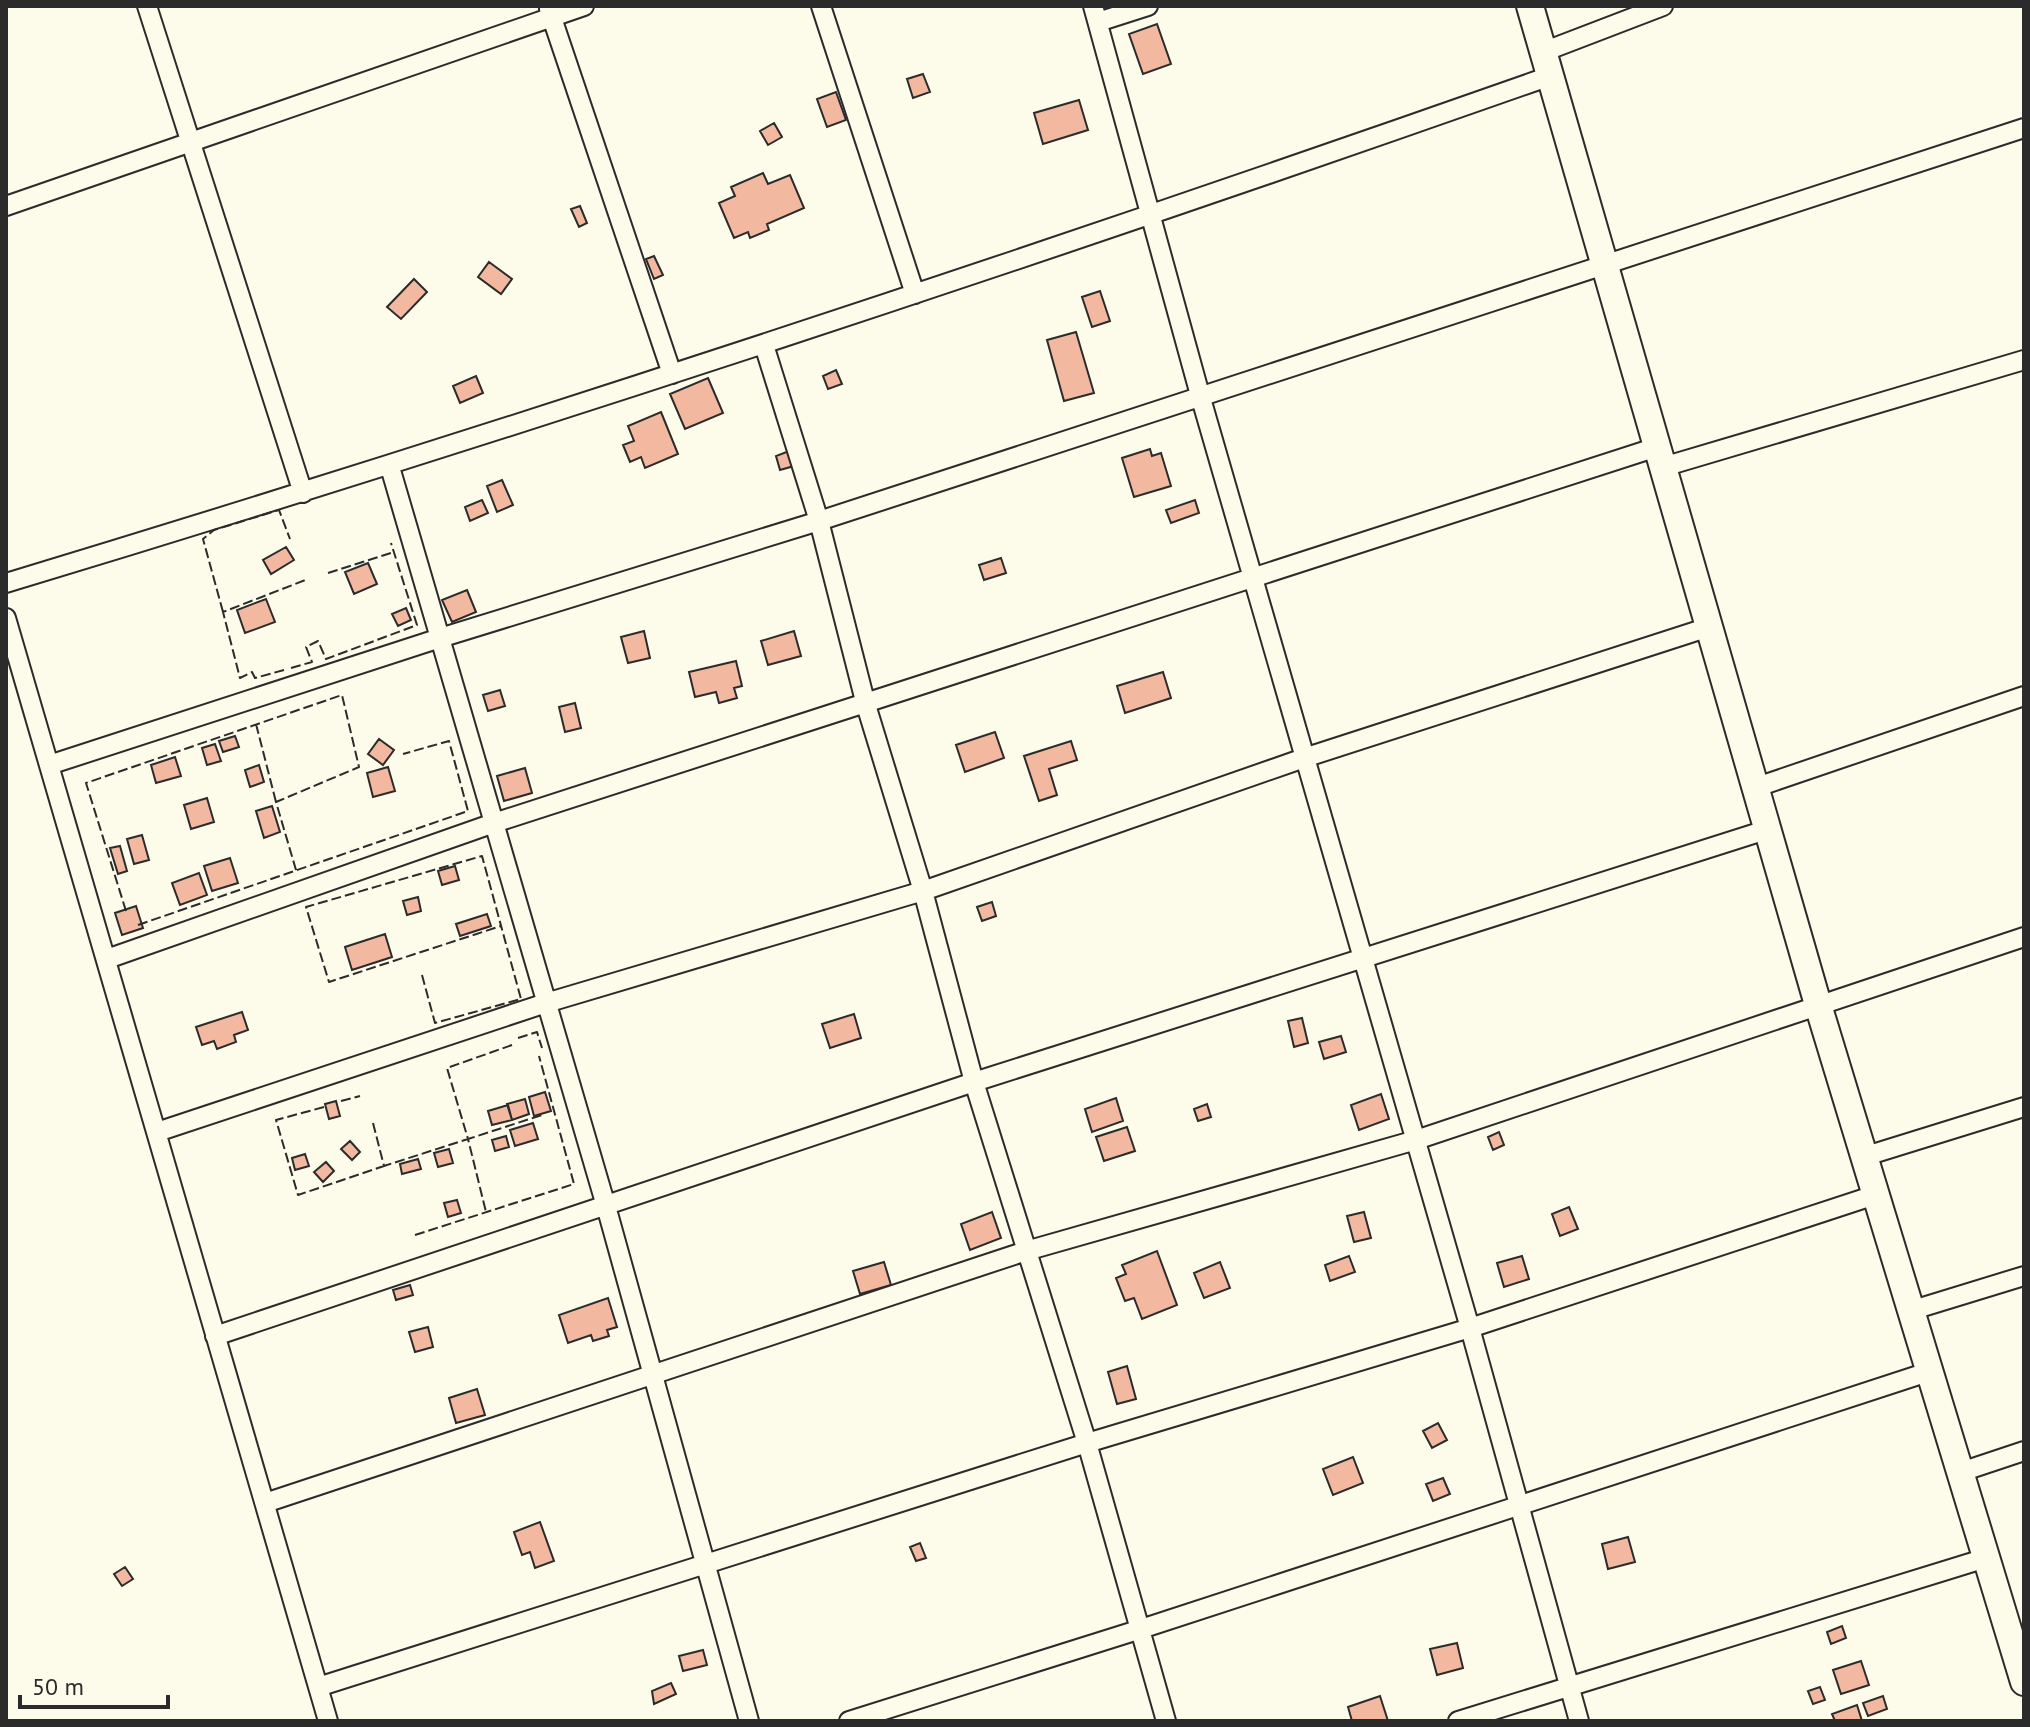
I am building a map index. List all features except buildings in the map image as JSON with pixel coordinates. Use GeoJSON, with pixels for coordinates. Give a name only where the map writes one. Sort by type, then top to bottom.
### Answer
{"type":"FeatureCollection","features":[{"type":"Feature","properties":{"kind":"street"},"geometry":{"type":"LineString","coordinates":[[147,6],[303,493]]}},
{"type":"Feature","properties":{"kind":"street"},"geometry":{"type":"LineString","coordinates":[[6,206],[190,143],[550,12],[584,6]]}},
{"type":"Feature","properties":{"kind":"street"},"geometry":{"type":"LineString","coordinates":[[821,6],[915,294]]}},
{"type":"Feature","properties":{"kind":"street"},"geometry":{"type":"LineString","coordinates":[[1148,6],[1096,14],[1200,395],[1255,576],[1521,1505],[1579,1721]]}},
{"type":"Feature","properties":{"kind":"street"},"geometry":{"type":"LineString","coordinates":[[1530,6],[1819,1008],[1878,1194],[1986,1558],[2015,1620],[2024,1682]]}},
{"type":"Feature","properties":{"kind":"street"},"geometry":{"type":"LineString","coordinates":[[6,583],[390,467],[1153,216],[1546,64],[1663,6]]}},
{"type":"Feature","properties":{"kind":"street"},"geometry":{"type":"LineString","coordinates":[[550,12],[672,374]]}},
{"type":"Feature","properties":{"kind":"street"},"geometry":{"type":"LineString","coordinates":[[49,765],[440,638],[819,521],[2024,128]]}},
{"type":"Feature","properties":{"kind":"street"},"geometry":{"type":"LineString","coordinates":[[764,345],[819,521],[866,705],[923,891],[974,1082],[1087,1443],[1166,1721]]}},
{"type":"Feature","properties":{"kind":"street"},"geometry":{"type":"LineString","coordinates":[[107,959],[494,823],[866,705],[1255,576],[1660,457],[2024,360]]}},
{"type":"Feature","properties":{"kind":"street"},"geometry":{"type":"LineString","coordinates":[[390,467],[606,1206],[749,1721]]}},
{"type":"Feature","properties":{"kind":"street"},"geometry":{"type":"LineString","coordinates":[[6,618],[328,1721]]}},
{"type":"Feature","properties":{"kind":"street"},"geometry":{"type":"LineString","coordinates":[[157,1132],[546,1003],[923,891],[1307,757],[1709,627]]}},
{"type":"Feature","properties":{"kind":"street"},"geometry":{"type":"LineString","coordinates":[[1757,787],[2024,696]]}},
{"type":"Feature","properties":{"kind":"street"},"geometry":{"type":"LineString","coordinates":[[215,1336],[974,1082],[1769,829]]}},
{"type":"Feature","properties":{"kind":"street"},"geometry":{"type":"LineString","coordinates":[[265,1503],[1026,1251],[1416,1140],[1819,1008],[2024,937]]}},
{"type":"Feature","properties":{"kind":"street"},"geometry":{"type":"LineString","coordinates":[[1866,1156],[2024,1107]]}},
{"type":"Feature","properties":{"kind":"street"},"geometry":{"type":"LineString","coordinates":[[318,1687],[708,1566],[1087,1443],[1470,1328],[1878,1194]]}},
{"type":"Feature","properties":{"kind":"street"},"geometry":{"type":"LineString","coordinates":[[1913,1310],[2024,1276]]}},
{"type":"Feature","properties":{"kind":"street"},"geometry":{"type":"LineString","coordinates":[[849,1721],[1931,1371]]}},
{"type":"Feature","properties":{"kind":"street"},"geometry":{"type":"LineString","coordinates":[[1961,1472],[2024,1451]]}},
{"type":"Feature","properties":{"kind":"street"},"geometry":{"type":"LineString","coordinates":[[1458,1721],[1986,1558]]}},
{"type":"Feature","properties":{"kind":"fence"},"geometry":{"type":"LineString","coordinates":[[223,612],[203,539],[214,530],[279,510],[290,539]]}},
{"type":"Feature","properties":{"kind":"fence"},"geometry":{"type":"LineString","coordinates":[[291,668],[312,662],[306,647],[318,641],[326,659],[417,625],[391,543]]}},
{"type":"Feature","properties":{"kind":"fence"},"geometry":{"type":"LineString","coordinates":[[328,573],[394,552]]}},
{"type":"Feature","properties":{"kind":"fence"},"geometry":{"type":"LineString","coordinates":[[284,670],[255,678],[252,672],[240,678],[223,612],[308,579]]}},
{"type":"Feature","properties":{"kind":"fence"},"geometry":{"type":"LineString","coordinates":[[126,911],[86,783],[342,695],[359,767],[276,802],[296,870]]}},
{"type":"Feature","properties":{"kind":"fence"},"geometry":{"type":"LineString","coordinates":[[256,724],[276,802]]}},
{"type":"Feature","properties":{"kind":"fence"},"geometry":{"type":"LineString","coordinates":[[138,925],[468,811],[449,741],[403,754]]}},
{"type":"Feature","properties":{"kind":"fence"},"geometry":{"type":"LineString","coordinates":[[422,975],[435,1023],[521,999],[482,856],[306,907],[329,982],[501,926]]}},
{"type":"Feature","properties":{"kind":"fence"},"geometry":{"type":"LineString","coordinates":[[518,1038],[537,1032],[542,1048]]}},
{"type":"Feature","properties":{"kind":"fence"},"geometry":{"type":"LineString","coordinates":[[512,1045],[447,1068],[468,1139],[542,1115]]}},
{"type":"Feature","properties":{"kind":"fence"},"geometry":{"type":"LineString","coordinates":[[415,1235],[574,1184],[539,1056]]}},
{"type":"Feature","properties":{"kind":"fence"},"geometry":{"type":"LineString","coordinates":[[341,1101],[360,1096]]}},
{"type":"Feature","properties":{"kind":"fence"},"geometry":{"type":"LineString","coordinates":[[324,1107],[276,1120],[298,1195],[384,1166]]}},
{"type":"Feature","properties":{"kind":"fence"},"geometry":{"type":"LineString","coordinates":[[373,1123],[384,1166],[468,1139],[486,1212]]}}]}
